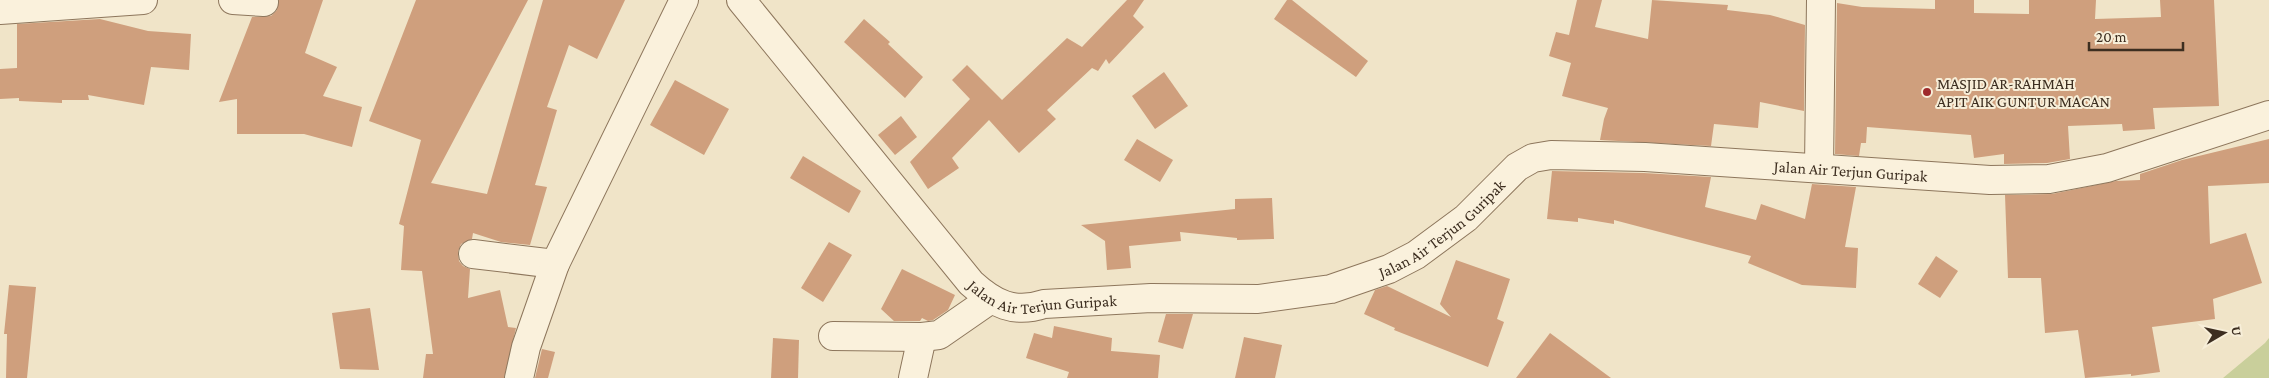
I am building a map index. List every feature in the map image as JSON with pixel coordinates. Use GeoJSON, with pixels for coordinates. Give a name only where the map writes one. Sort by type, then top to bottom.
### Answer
{"type":"FeatureCollection","features":[{"type":"Feature","properties":{"kind":"street"},"geometry":{"type":"LineString","coordinates":[[0,10],[143,0]]}},
{"type":"Feature","properties":{"kind":"street"},"geometry":{"type":"LineString","coordinates":[[233,0],[264,2]]}},
{"type":"Feature","properties":{"kind":"street"},"geometry":{"type":"LineString","coordinates":[[519,378],[526,347],[555,264],[684,0]]}},
{"type":"Feature","properties":{"kind":"street","name":"Jalan Air Terjun Guripak"},"geometry":{"type":"LineString","coordinates":[[741,0],[965,276],[991,299],[1015,308],[1028,310],[1044,304],[1151,298],[1258,299],[1331,289],[1375,275],[1416,255],[1466,218],[1517,167],[1524,162],[1541,156],[1645,157],[1990,180],[2049,179],[2107,168],[2269,115]]}},
{"type":"Feature","properties":{"kind":"street"},"geometry":{"type":"LineString","coordinates":[[1819,168],[1821,0]]}},
{"type":"Feature","properties":{"kind":"street"},"geometry":{"type":"LineString","coordinates":[[473,254],[555,264]]}},
{"type":"Feature","properties":{"kind":"street"},"geometry":{"type":"LineString","coordinates":[[833,336],[922,337],[940,335],[991,299]]}},
{"type":"Feature","properties":{"kind":"street"},"geometry":{"type":"LineString","coordinates":[[914,378],[922,337]]}},
{"type":"Feature","properties":{"kind":"green space"},"geometry":{"type":"Polygon","coordinates":[[[2269,338],[2269,378],[2223,378],[2265,343],[2269,338]]]}},
{"type":"Feature","properties":{"kind":"building"},"geometry":{"type":"Polygon","coordinates":[[[279,0],[323,0],[305,53],[337,67],[323,96],[362,107],[352,147],[304,134],[237,134],[237,99],[219,102],[252,17],[271,16],[277,10],[279,0]]]}},
{"type":"Feature","properties":{"kind":"building"},"geometry":{"type":"Polygon","coordinates":[[[416,0],[528,0],[431,183],[487,194],[543,0],[625,0],[597,59],[569,45],[547,107],[557,110],[535,185],[547,187],[530,245],[501,242],[473,233],[472,239],[461,244],[458,252],[459,261],[463,266],[470,269],[468,298],[500,290],[508,327],[516,328],[504,378],[423,378],[426,354],[433,354],[422,271],[401,270],[404,226],[399,224],[421,140],[369,121],[416,0]]]}},
{"type":"Feature","properties":{"kind":"building"},"geometry":{"type":"Polygon","coordinates":[[[1127,0],[1144,0],[1133,16],[1144,27],[1109,64],[1106,59],[1098,71],[1092,68],[1047,110],[1056,119],[1019,153],[989,120],[952,158],[959,168],[928,189],[910,162],[970,99],[952,80],[967,65],[1002,100],[1067,38],[1082,47],[1127,0]]]}},
{"type":"Feature","properties":{"kind":"building"},"geometry":{"type":"Polygon","coordinates":[[[1287,0],[1292,0],[1368,61],[1356,77],[1274,19],[1287,0]]]}},
{"type":"Feature","properties":{"kind":"building"},"geometry":{"type":"Polygon","coordinates":[[[1577,0],[1602,0],[1595,27],[1648,39],[1652,0],[1728,5],[1727,10],[1770,15],[1805,25],[1804,111],[1760,102],[1758,128],[1714,124],[1711,146],[1600,140],[1608,108],[1562,96],[1571,63],[1549,56],[1556,32],[1569,35],[1577,0]]]}},
{"type":"Feature","properties":{"kind":"building"},"geometry":{"type":"Polygon","coordinates":[[[1935,0],[1974,0],[1974,13],[2029,14],[2029,0],[2096,0],[2095,19],[2161,17],[2160,0],[2214,0],[2219,106],[2153,108],[2155,129],[2123,131],[2122,124],[2068,126],[2070,159],[2047,163],[2004,164],[2004,154],[1974,158],[1971,135],[1867,127],[1866,143],[1861,143],[1859,156],[1835,154],[1837,3],[1862,7],[1935,9],[1935,0]]]}},
{"type":"Feature","properties":{"kind":"building"},"geometry":{"type":"Polygon","coordinates":[[[100,19],[148,31],[191,34],[189,70],[151,67],[144,105],[88,95],[89,100],[62,100],[62,103],[19,101],[19,98],[0,99],[0,69],[17,68],[17,24],[100,19]]]}},
{"type":"Feature","properties":{"kind":"building"},"geometry":{"type":"Polygon","coordinates":[[[864,19],[890,42],[888,44],[923,77],[905,98],[844,42],[864,19]]]}},
{"type":"Feature","properties":{"kind":"building"},"geometry":{"type":"Polygon","coordinates":[[[1164,72],[1188,106],[1155,129],[1132,96],[1164,72]]]}},
{"type":"Feature","properties":{"kind":"building"},"geometry":{"type":"Polygon","coordinates":[[[675,80],[729,109],[704,155],[650,125],[675,80]]]}},
{"type":"Feature","properties":{"kind":"building"},"geometry":{"type":"Polygon","coordinates":[[[901,116],[917,137],[895,155],[878,135],[901,116]]]}},
{"type":"Feature","properties":{"kind":"building"},"geometry":{"type":"Polygon","coordinates":[[[1137,139],[1173,160],[1160,182],[1124,160],[1137,139]]]}},
{"type":"Feature","properties":{"kind":"building"},"geometry":{"type":"Polygon","coordinates":[[[2269,139],[2269,183],[2208,186],[2210,244],[2246,233],[2262,283],[2213,299],[2215,319],[2152,327],[2160,372],[2131,376],[2131,374],[2085,378],[2078,330],[2045,333],[2041,278],[2008,278],[2005,195],[2052,194],[2116,181],[2140,180],[2140,174],[2182,160],[2269,139]]]}},
{"type":"Feature","properties":{"kind":"building"},"geometry":{"type":"Polygon","coordinates":[[[803,156],[861,191],[849,213],[790,178],[803,156]]]}},
{"type":"Feature","properties":{"kind":"building"},"geometry":{"type":"Polygon","coordinates":[[[1552,171],[1711,177],[1705,207],[1756,220],[1761,204],[1805,219],[1812,184],[1856,187],[1845,247],[1858,248],[1856,288],[1802,285],[1748,263],[1751,256],[1614,220],[1614,224],[1578,218],[1578,222],[1547,219],[1552,171]]]}},
{"type":"Feature","properties":{"kind":"building"},"geometry":{"type":"Polygon","coordinates":[[[1272,198],[1274,239],[1237,240],[1237,238],[1180,232],[1181,241],[1129,246],[1131,268],[1107,270],[1105,241],[1081,225],[1235,209],[1235,199],[1272,198]]]}},
{"type":"Feature","properties":{"kind":"building"},"geometry":{"type":"Polygon","coordinates":[[[829,242],[852,255],[823,302],[801,288],[829,242]]]}},
{"type":"Feature","properties":{"kind":"building"},"geometry":{"type":"Polygon","coordinates":[[[1936,256],[1958,271],[1940,298],[1918,284],[1936,256]]]}},
{"type":"Feature","properties":{"kind":"building"},"geometry":{"type":"Polygon","coordinates":[[[1456,260],[1510,279],[1497,319],[1504,322],[1488,367],[1394,330],[1395,328],[1364,314],[1375,290],[1387,286],[1451,317],[1440,304],[1456,260]]]}},
{"type":"Feature","properties":{"kind":"building"},"geometry":{"type":"Polygon","coordinates":[[[902,269],[955,295],[948,310],[933,320],[928,321],[922,318],[920,321],[894,321],[881,309],[902,269]]]}},
{"type":"Feature","properties":{"kind":"building"},"geometry":{"type":"Polygon","coordinates":[[[9,285],[36,287],[27,378],[6,378],[7,334],[4,334],[9,285]]]}},
{"type":"Feature","properties":{"kind":"building"},"geometry":{"type":"Polygon","coordinates":[[[370,308],[379,370],[340,369],[332,313],[370,308]]]}},
{"type":"Feature","properties":{"kind":"building"},"geometry":{"type":"Polygon","coordinates":[[[1166,314],[1193,314],[1183,349],[1158,342],[1166,314]]]}},
{"type":"Feature","properties":{"kind":"building"},"geometry":{"type":"Polygon","coordinates":[[[1054,326],[1112,338],[1111,351],[1160,355],[1158,378],[1067,378],[1069,372],[1026,358],[1034,333],[1052,338],[1054,326]]]}},
{"type":"Feature","properties":{"kind":"building"},"geometry":{"type":"Polygon","coordinates":[[[1550,333],[1611,378],[1516,378],[1550,333]]]}},
{"type":"Feature","properties":{"kind":"building"},"geometry":{"type":"Polygon","coordinates":[[[1244,337],[1282,345],[1275,378],[1235,378],[1244,337]]]}},
{"type":"Feature","properties":{"kind":"building"},"geometry":{"type":"Polygon","coordinates":[[[773,338],[799,340],[798,378],[771,378],[773,338]]]}},
{"type":"Feature","properties":{"kind":"building"},"geometry":{"type":"Polygon","coordinates":[[[542,349],[555,352],[548,378],[535,378],[542,349]]]}},
{"type":"Feature","properties":{"kind":"place","name":"MASJID AR-RAHMAH APIT AIK GUNTUR MACAN"},"geometry":{"type":"Point","coordinates":[1927,92]}}]}
